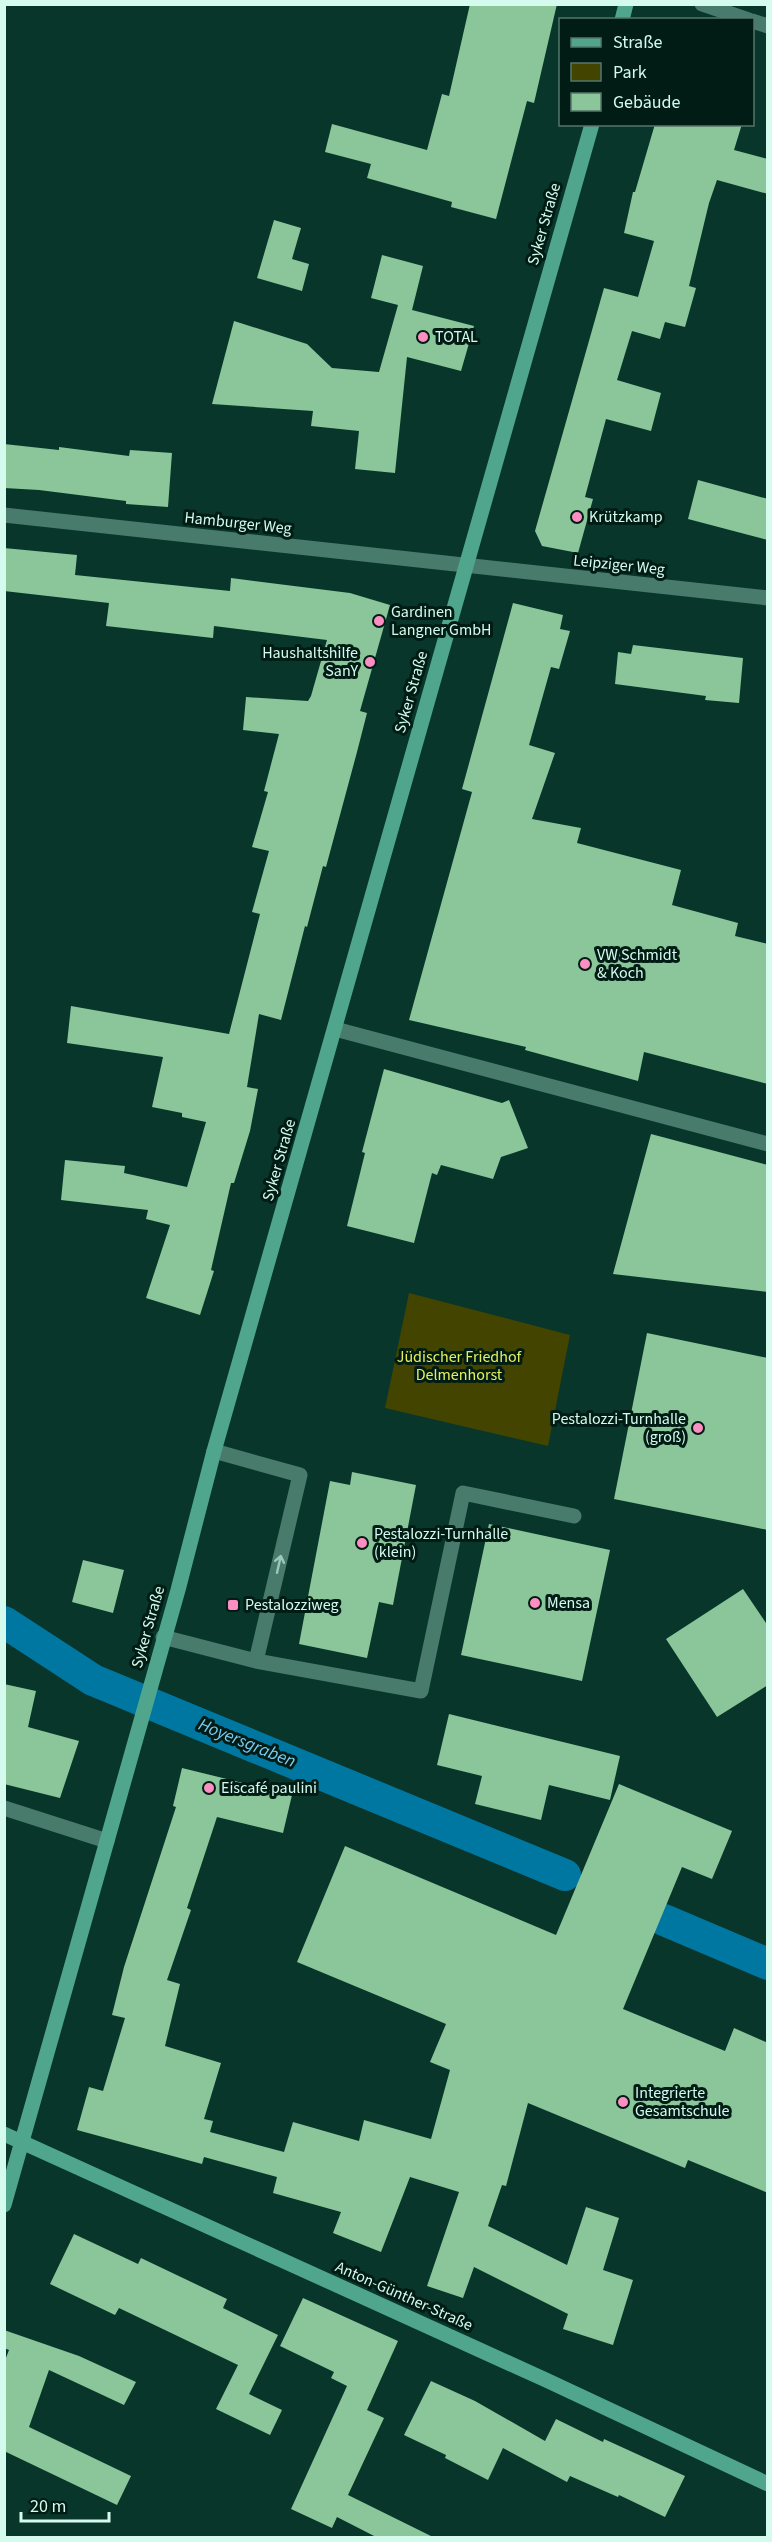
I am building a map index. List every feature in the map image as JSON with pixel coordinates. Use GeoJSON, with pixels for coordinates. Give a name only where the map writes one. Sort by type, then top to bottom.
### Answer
{"type":"FeatureCollection","features":[{"type":"Feature","properties":{"kind":"main road","name":"Syker Straße"},"geometry":{"type":"LineString","coordinates":[[4,2205],[24,2142],[214,1451],[591,126]]}},
{"type":"Feature","properties":{"kind":"main road","name":"Anton-Günther-Straße"},"geometry":{"type":"LineString","coordinates":[[4,2134],[536,2375],[768,2484]]}},
{"type":"Feature","properties":{"kind":"street"},"geometry":{"type":"LineString","coordinates":[[702,4],[745,18]]}},
{"type":"Feature","properties":{"kind":"street","name":"Hamburger Weg"},"geometry":{"type":"LineString","coordinates":[[4,514],[467,567]]}},
{"type":"Feature","properties":{"kind":"street","name":"Leipziger Weg"},"geometry":{"type":"LineString","coordinates":[[467,567],[768,598]]}},
{"type":"Feature","properties":{"kind":"street"},"geometry":{"type":"LineString","coordinates":[[336,1029],[768,1144]]}},
{"type":"Feature","properties":{"kind":"street"},"geometry":{"type":"LineString","coordinates":[[214,1451],[300,1475],[256,1661]]}},
{"type":"Feature","properties":{"kind":"street"},"geometry":{"type":"LineString","coordinates":[[163,1637],[256,1661],[421,1691],[463,1493],[574,1516]]}},
{"type":"Feature","properties":{"kind":"street"},"geometry":{"type":"LineString","coordinates":[[4,1808],[107,1841]]}},
{"type":"Feature","properties":{"kind":"green space","name":"Jüdischer Friedhof Delmenhorst"},"geometry":{"type":"Polygon","coordinates":[[[409,1293],[570,1335],[548,1446],[385,1408],[409,1293]]]}},
{"type":"Feature","properties":{"kind":"building"},"geometry":{"type":"Polygon","coordinates":[[[470,4],[557,4],[534,103],[527,101],[496,219],[451,207],[452,202],[367,178],[371,164],[325,152],[332,124],[427,150],[442,94],[449,96],[470,4]]]}},
{"type":"Feature","properties":{"kind":"building"},"geometry":{"type":"Polygon","coordinates":[[[654,126],[741,126],[734,150],[768,159],[768,194],[717,180],[709,203],[689,286],[696,288],[685,327],[665,322],[660,339],[632,331],[617,380],[661,393],[651,431],[606,419],[585,497],[593,499],[578,553],[542,546],[535,531],[604,288],[638,297],[654,241],[624,233],[633,192],[635,192],[654,126]]]}},
{"type":"Feature","properties":{"kind":"building"},"geometry":{"type":"Polygon","coordinates":[[[274,220],[301,228],[292,259],[309,264],[302,291],[257,278],[274,220]]]}},
{"type":"Feature","properties":{"kind":"building"},"geometry":{"type":"Polygon","coordinates":[[[382,255],[423,266],[412,310],[474,326],[461,371],[407,357],[395,473],[355,469],[359,431],[311,426],[313,411],[212,404],[234,321],[307,344],[332,368],[379,372],[398,305],[371,298],[382,255]]]}},
{"type":"Feature","properties":{"kind":"building"},"geometry":{"type":"Polygon","coordinates":[[[4,444],[59,450],[59,447],[129,456],[130,450],[172,453],[168,507],[126,504],[126,501],[39,490],[4,488],[4,444]]]}},
{"type":"Feature","properties":{"kind":"building"},"geometry":{"type":"Polygon","coordinates":[[[698,480],[768,499],[768,540],[688,519],[698,480]]]}},
{"type":"Feature","properties":{"kind":"building"},"geometry":{"type":"Polygon","coordinates":[[[4,548],[77,555],[75,575],[230,591],[231,578],[350,593],[390,605],[360,711],[367,713],[357,752],[326,867],[323,866],[307,927],[305,926],[281,1020],[259,1014],[247,1087],[258,1089],[250,1131],[234,1183],[231,1183],[211,1270],[214,1271],[200,1315],[146,1298],[170,1225],[146,1219],[148,1210],[61,1200],[65,1160],[125,1166],[124,1173],[187,1187],[206,1122],[182,1117],[182,1113],[152,1107],[163,1057],[67,1043],[71,1006],[229,1034],[260,914],[252,912],[269,851],[252,847],[268,792],[264,791],[279,734],[243,730],[246,697],[308,701],[327,640],[214,626],[213,638],[106,626],[109,603],[4,591],[4,548]]]}},
{"type":"Feature","properties":{"kind":"building"},"geometry":{"type":"Polygon","coordinates":[[[513,603],[563,615],[560,629],[570,631],[559,669],[551,667],[529,745],[555,753],[532,819],[581,828],[577,843],[681,870],[672,905],[738,923],[735,936],[768,944],[768,1084],[644,1052],[638,1081],[525,1050],[526,1047],[409,1020],[472,792],[462,789],[513,603]]]}},
{"type":"Feature","properties":{"kind":"building"},"geometry":{"type":"Polygon","coordinates":[[[633,645],[743,658],[739,703],[705,700],[706,696],[615,684],[618,652],[631,654],[633,645]]]}},
{"type":"Feature","properties":{"kind":"building"},"geometry":{"type":"Polygon","coordinates":[[[384,1069],[502,1103],[509,1100],[528,1148],[501,1157],[493,1179],[441,1165],[437,1175],[432,1173],[414,1243],[347,1226],[365,1153],[362,1152],[384,1069]]]}},
{"type":"Feature","properties":{"kind":"building"},"geometry":{"type":"Polygon","coordinates":[[[651,1134],[768,1165],[768,1292],[613,1274],[651,1134]]]}},
{"type":"Feature","properties":{"kind":"building","name":"Pestalozzi-Turnhalle (groß)"},"geometry":{"type":"Polygon","coordinates":[[[647,1333],[768,1358],[768,1530],[614,1499],[647,1333]]]}},
{"type":"Feature","properties":{"kind":"building","name":"Pestalozzi-Turnhalle (klein)"},"geometry":{"type":"Polygon","coordinates":[[[352,1472],[416,1485],[393,1605],[379,1602],[367,1658],[299,1644],[330,1481],[350,1485],[352,1472]]]}},
{"type":"Feature","properties":{"kind":"building","name":"Mensa"},"geometry":{"type":"Polygon","coordinates":[[[489,1524],[610,1550],[582,1681],[461,1655],[489,1524]]]}},
{"type":"Feature","properties":{"kind":"building"},"geometry":{"type":"Polygon","coordinates":[[[83,1560],[124,1570],[113,1613],[72,1602],[83,1560]]]}},
{"type":"Feature","properties":{"kind":"building"},"geometry":{"type":"Polygon","coordinates":[[[743,1589],[768,1626],[768,1685],[717,1717],[666,1639],[743,1589]]]}},
{"type":"Feature","properties":{"kind":"building"},"geometry":{"type":"Polygon","coordinates":[[[4,1684],[36,1691],[28,1727],[79,1741],[60,1798],[4,1784],[4,1684]]]}},
{"type":"Feature","properties":{"kind":"building"},"geometry":{"type":"Polygon","coordinates":[[[449,1714],[620,1756],[610,1800],[549,1785],[541,1820],[475,1804],[482,1776],[437,1765],[449,1714]]]}},
{"type":"Feature","properties":{"kind":"building"},"geometry":{"type":"Polygon","coordinates":[[[182,1768],[292,1795],[283,1833],[217,1817],[187,1908],[191,1910],[167,1980],[180,1984],[165,2046],[221,2063],[204,2119],[213,2121],[210,2132],[284,2152],[293,2122],[359,2141],[364,2120],[431,2139],[450,2070],[430,2062],[446,2024],[297,1962],[345,1846],[556,1935],[619,1784],[732,1831],[712,1879],[682,1867],[623,2009],[725,2051],[734,2028],[768,2043],[768,2193],[688,2160],[685,2168],[528,2103],[506,2186],[502,2185],[488,2226],[567,2265],[586,2207],[619,2218],[603,2270],[633,2280],[613,2345],[563,2329],[568,2314],[474,2267],[463,2298],[427,2286],[459,2192],[410,2177],[381,2252],[333,2233],[341,2212],[273,2193],[277,2177],[204,2157],[202,2164],[77,2130],[89,2087],[103,2091],[125,2018],[112,2015],[124,1967],[176,1807],[173,1806],[182,1768]]]}},
{"type":"Feature","properties":{"kind":"building"},"geometry":{"type":"Polygon","coordinates":[[[74,2234],[138,2264],[141,2258],[227,2299],[223,2308],[278,2335],[249,2394],[282,2410],[270,2435],[216,2409],[238,2365],[119,2308],[115,2315],[50,2284],[74,2234]]]}},
{"type":"Feature","properties":{"kind":"building"},"geometry":{"type":"Polygon","coordinates":[[[303,2298],[398,2341],[367,2410],[384,2418],[348,2495],[435,2538],[378,2538],[337,2517],[332,2528],[291,2509],[347,2386],[331,2378],[334,2372],[280,2346],[303,2298]]]}},
{"type":"Feature","properties":{"kind":"building"},"geometry":{"type":"Polygon","coordinates":[[[4,2330],[79,2356],[136,2382],[124,2405],[49,2370],[29,2427],[131,2476],[117,2505],[4,2451],[4,2363],[9,2350],[4,2348],[4,2330]]]}},
{"type":"Feature","properties":{"kind":"building"},"geometry":{"type":"Polygon","coordinates":[[[431,2381],[475,2401],[545,2441],[556,2419],[603,2442],[604,2439],[685,2476],[665,2517],[619,2495],[618,2497],[570,2476],[567,2482],[503,2448],[488,2480],[445,2458],[446,2455],[404,2435],[431,2381]]]}},
{"type":"Feature","properties":{"kind":"waterway","name":"Hoyersgraben"},"geometry":{"type":"LineString","coordinates":[[4,1622],[93,1680],[565,1875]]}},
{"type":"Feature","properties":{"kind":"waterway","name":"Hoyersgraben"},"geometry":{"type":"LineString","coordinates":[[664,1920],[768,1964]]}},
{"type":"Feature","properties":{"kind":"place","name":"TOTAL"},"geometry":{"type":"Point","coordinates":[423,337]}},
{"type":"Feature","properties":{"kind":"place","name":"Krützkamp"},"geometry":{"type":"Point","coordinates":[577,517]}},
{"type":"Feature","properties":{"kind":"place","name":"Gardinen Langner GmbH"},"geometry":{"type":"Point","coordinates":[379,621]}},
{"type":"Feature","properties":{"kind":"place","name":"Haushaltshilfe SanY"},"geometry":{"type":"Point","coordinates":[370,662]}},
{"type":"Feature","properties":{"kind":"place","name":"VW Schmidt & Koch"},"geometry":{"type":"Point","coordinates":[585,964]}},
{"type":"Feature","properties":{"kind":"place","name":"Pestalozzi-Turnhalle (groß)"},"geometry":{"type":"Point","coordinates":[698,1428]}},
{"type":"Feature","properties":{"kind":"place","name":"Pestalozzi-Turnhalle (klein)"},"geometry":{"type":"Point","coordinates":[362,1543]}},
{"type":"Feature","properties":{"kind":"place","name":"Mensa"},"geometry":{"type":"Point","coordinates":[535,1603]}},
{"type":"Feature","properties":{"kind":"place","name":"Pestalozziweg"},"geometry":{"type":"Point","coordinates":[233,1605]}},
{"type":"Feature","properties":{"kind":"place","name":"Eiscafé paulini"},"geometry":{"type":"Point","coordinates":[209,1788]}},
{"type":"Feature","properties":{"kind":"place","name":"Integrierte Gesamtschule"},"geometry":{"type":"Point","coordinates":[623,2102]}}]}
